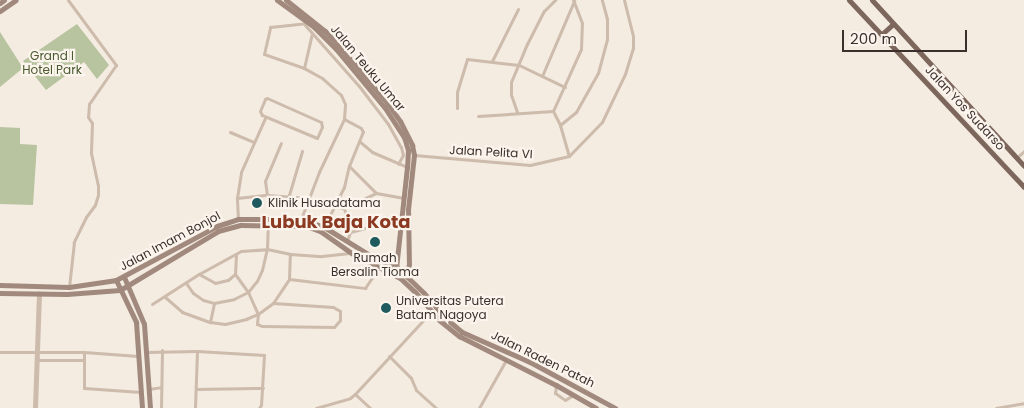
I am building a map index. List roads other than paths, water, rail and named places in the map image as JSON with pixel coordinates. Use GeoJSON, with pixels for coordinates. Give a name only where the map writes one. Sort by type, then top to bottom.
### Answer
{"type":"FeatureCollection","features":[{"type":"Feature","properties":{"kind":"main road"},"geometry":{"type":"LineString","coordinates":[[0,3],[4,0]]}},
{"type":"Feature","properties":{"kind":"main road"},"geometry":{"type":"LineString","coordinates":[[0,11],[16,0]]}},
{"type":"Feature","properties":{"kind":"main road","name":"Jalan Teuku Umar"},"geometry":{"type":"LineString","coordinates":[[277,0],[336,48],[398,126],[406,144],[407,167],[397,267],[394,274]]}},
{"type":"Feature","properties":{"kind":"main road","name":"Jalan Teuku Umar"},"geometry":{"type":"LineString","coordinates":[[286,0],[325,31],[388,104],[405,130],[414,155],[408,209],[408,276]]}},
{"type":"Feature","properties":{"kind":"main road","name":"Jalan Yos Sudarso"},"geometry":{"type":"LineString","coordinates":[[849,0],[1024,187]]}},
{"type":"Feature","properties":{"kind":"main road","name":"Jalan Yos Sudarso"},"geometry":{"type":"LineString","coordinates":[[872,0],[1024,166]]}},
{"type":"Feature","properties":{"kind":"main road"},"geometry":{"type":"LineString","coordinates":[[882,34],[893,24]]}},
{"type":"Feature","properties":{"kind":"main road","name":"Jalan Imam Bonjol"},"geometry":{"type":"LineString","coordinates":[[0,285],[68,287],[116,280],[217,226],[238,219],[300,219],[324,228],[346,242],[397,267]]}},
{"type":"Feature","properties":{"kind":"main road","name":"Jalan Imam Bonjol"},"geometry":{"type":"LineString","coordinates":[[0,292],[39,294],[120,290],[218,231],[241,226],[306,226],[320,230],[352,253],[394,274]]}},
{"type":"Feature","properties":{"kind":"main road","name":"Jalan Raden Patah"},"geometry":{"type":"LineString","coordinates":[[397,267],[408,276],[443,316],[462,332],[530,362],[615,408]]}},
{"type":"Feature","properties":{"kind":"main road","name":"Jalan Raden Patah"},"geometry":{"type":"LineString","coordinates":[[394,274],[415,292],[431,312],[459,336],[598,408]]}},
{"type":"Feature","properties":{"kind":"main road"},"geometry":{"type":"LineString","coordinates":[[404,281],[408,276]]}},
{"type":"Feature","properties":{"kind":"main road"},"geometry":{"type":"LineString","coordinates":[[124,277],[144,324],[150,408]]}},
{"type":"Feature","properties":{"kind":"main road"},"geometry":{"type":"LineString","coordinates":[[116,280],[136,322],[142,408]]}},
{"type":"Feature","properties":{"kind":"main road"},"geometry":{"type":"LineString","coordinates":[[14,286],[14,294]]}},
{"type":"Feature","properties":{"kind":"main road"},"geometry":{"type":"LineString","coordinates":[[598,408],[603,401]]}},
{"type":"Feature","properties":{"kind":"street"},"geometry":{"type":"LineString","coordinates":[[68,0],[116,66],[89,104],[88,118],[92,123],[91,153],[98,195],[95,205],[86,217],[74,242],[68,287]]}},
{"type":"Feature","properties":{"kind":"street"},"geometry":{"type":"LineString","coordinates":[[516,112],[511,90],[519,65],[527,44],[544,11],[555,0]]}},
{"type":"Feature","properties":{"kind":"street"},"geometry":{"type":"LineString","coordinates":[[560,125],[576,112],[598,73],[607,39],[607,19],[602,0]]}},
{"type":"Feature","properties":{"kind":"street"},"geometry":{"type":"LineString","coordinates":[[553,110],[560,125],[569,156],[602,122],[625,74],[633,48],[633,36],[624,0]]}},
{"type":"Feature","properties":{"kind":"street"},"geometry":{"type":"LineString","coordinates":[[542,76],[574,1]]}},
{"type":"Feature","properties":{"kind":"street"},"geometry":{"type":"LineString","coordinates":[[553,110],[579,55],[582,39],[580,13],[574,1]]}},
{"type":"Feature","properties":{"kind":"street"},"geometry":{"type":"LineString","coordinates":[[492,61],[518,9]]}},
{"type":"Feature","properties":{"kind":"street"},"geometry":{"type":"LineString","coordinates":[[300,219],[344,119],[346,109],[341,95],[322,78],[304,68],[264,54],[270,27],[306,24],[388,124],[401,147],[403,155],[398,164]]}},
{"type":"Feature","properties":{"kind":"street"},"geometry":{"type":"LineString","coordinates":[[304,68],[312,33]]}},
{"type":"Feature","properties":{"kind":"street"},"geometry":{"type":"LineString","coordinates":[[457,108],[457,92],[466,61],[469,59],[519,65],[565,87]]}},
{"type":"Feature","properties":{"kind":"street"},"geometry":{"type":"LineString","coordinates":[[266,98],[321,122],[322,127],[317,138],[266,117],[260,112],[266,98]]}},
{"type":"Feature","properties":{"kind":"street"},"geometry":{"type":"LineString","coordinates":[[478,116],[553,110]]}},
{"type":"Feature","properties":{"kind":"street"},"geometry":{"type":"LineString","coordinates":[[238,219],[237,198],[240,172],[266,117]]}},
{"type":"Feature","properties":{"kind":"street"},"geometry":{"type":"LineString","coordinates":[[324,228],[336,207],[344,187],[349,166],[363,132],[361,128],[344,119]]}},
{"type":"Feature","properties":{"kind":"street"},"geometry":{"type":"LineString","coordinates":[[230,132],[254,142]]}},
{"type":"Feature","properties":{"kind":"street"},"geometry":{"type":"LineString","coordinates":[[359,141],[372,152],[407,167]]}},
{"type":"Feature","properties":{"kind":"street"},"geometry":{"type":"LineString","coordinates":[[266,195],[265,180],[281,143]]}},
{"type":"Feature","properties":{"kind":"street"},"geometry":{"type":"LineString","coordinates":[[289,195],[302,150]]}},
{"type":"Feature","properties":{"kind":"street"},"geometry":{"type":"LineString","coordinates":[[1016,158],[1024,151]]}},
{"type":"Feature","properties":{"kind":"street","name":"Jalan Pelita VI"},"geometry":{"type":"LineString","coordinates":[[414,155],[530,165],[569,156]]}},
{"type":"Feature","properties":{"kind":"street"},"geometry":{"type":"LineString","coordinates":[[349,166],[376,193],[404,198]]}},
{"type":"Feature","properties":{"kind":"street"},"geometry":{"type":"LineString","coordinates":[[336,207],[344,208],[376,193]]}},
{"type":"Feature","properties":{"kind":"street"},"geometry":{"type":"LineString","coordinates":[[237,198],[289,195],[309,198]]}},
{"type":"Feature","properties":{"kind":"street"},"geometry":{"type":"LineString","coordinates":[[344,208],[350,232],[346,242]]}},
{"type":"Feature","properties":{"kind":"street"},"geometry":{"type":"LineString","coordinates":[[350,232],[402,219]]}},
{"type":"Feature","properties":{"kind":"street"},"geometry":{"type":"LineString","coordinates":[[186,283],[193,293],[203,300],[214,303],[234,300],[248,292],[257,281],[267,249],[268,226]]}},
{"type":"Feature","properties":{"kind":"street"},"geometry":{"type":"LineString","coordinates":[[152,304],[199,274],[248,249],[267,249],[290,254],[322,256],[352,253]]}},
{"type":"Feature","properties":{"kind":"street"},"geometry":{"type":"LineString","coordinates":[[236,254],[235,274],[248,292],[258,314],[257,324],[267,328],[334,327],[340,320],[340,310],[333,307],[273,303]]}},
{"type":"Feature","properties":{"kind":"street"},"geometry":{"type":"LineString","coordinates":[[165,297],[182,312],[210,322],[234,323],[258,314],[273,303],[289,279],[290,254]]}},
{"type":"Feature","properties":{"kind":"street"},"geometry":{"type":"LineString","coordinates":[[289,279],[365,288],[380,266]]}},
{"type":"Feature","properties":{"kind":"street"},"geometry":{"type":"LineString","coordinates":[[199,274],[215,284],[228,280],[235,274]]}},
{"type":"Feature","properties":{"kind":"street"},"geometry":{"type":"LineString","coordinates":[[35,408],[39,294]]}},
{"type":"Feature","properties":{"kind":"street"},"geometry":{"type":"LineString","coordinates":[[210,322],[214,303]]}},
{"type":"Feature","properties":{"kind":"street"},"geometry":{"type":"LineString","coordinates":[[316,408],[350,398],[355,394],[431,312]]}},
{"type":"Feature","properties":{"kind":"street"},"geometry":{"type":"LineString","coordinates":[[161,408],[162,350]]}},
{"type":"Feature","properties":{"kind":"street"},"geometry":{"type":"LineString","coordinates":[[147,352],[162,350],[197,351],[264,356],[263,388],[259,408]]}},
{"type":"Feature","properties":{"kind":"street"},"geometry":{"type":"LineString","coordinates":[[195,408],[197,351]]}},
{"type":"Feature","properties":{"kind":"street"},"geometry":{"type":"LineString","coordinates":[[0,352],[84,352],[139,356]]}},
{"type":"Feature","properties":{"kind":"street"},"geometry":{"type":"LineString","coordinates":[[84,352],[84,388],[141,392]]}},
{"type":"Feature","properties":{"kind":"street"},"geometry":{"type":"LineString","coordinates":[[389,356],[411,378],[416,390],[436,408]]}},
{"type":"Feature","properties":{"kind":"street"},"geometry":{"type":"LineString","coordinates":[[38,360],[84,360]]}},
{"type":"Feature","properties":{"kind":"street"},"geometry":{"type":"LineString","coordinates":[[479,408],[506,360]]}},
{"type":"Feature","properties":{"kind":"street"},"geometry":{"type":"LineString","coordinates":[[556,385],[555,394],[565,400],[573,395]]}},
{"type":"Feature","properties":{"kind":"street"},"geometry":{"type":"LineString","coordinates":[[149,389],[161,387]]}},
{"type":"Feature","properties":{"kind":"street"},"geometry":{"type":"LineString","coordinates":[[196,389],[263,388]]}},
{"type":"Feature","properties":{"kind":"street"},"geometry":{"type":"LineString","coordinates":[[355,394],[370,408]]}},
{"type":"Feature","properties":{"kind":"street"},"geometry":{"type":"LineString","coordinates":[[996,408],[1024,403]]}},
{"type":"Feature","properties":{"kind":"place","name":"Klinik Husadatama"},"geometry":{"type":"Point","coordinates":[257,203]}},
{"type":"Feature","properties":{"kind":"place","name":"Rumah Bersalin Tioma"},"geometry":{"type":"Point","coordinates":[375,242]}},
{"type":"Feature","properties":{"kind":"place","name":"Universitas Putera Batam Nagoya"},"geometry":{"type":"Point","coordinates":[386,308]}},
{"type":"Feature","properties":{"kind":"district","name":"Lubuk Baja Kota"},"geometry":{"type":"Point","coordinates":[336,222]}},
{"type":"Feature","properties":{"kind":"park label","name":"Grand I Hotel Park"},"geometry":{"type":"Point","coordinates":[52,63]}}]}
